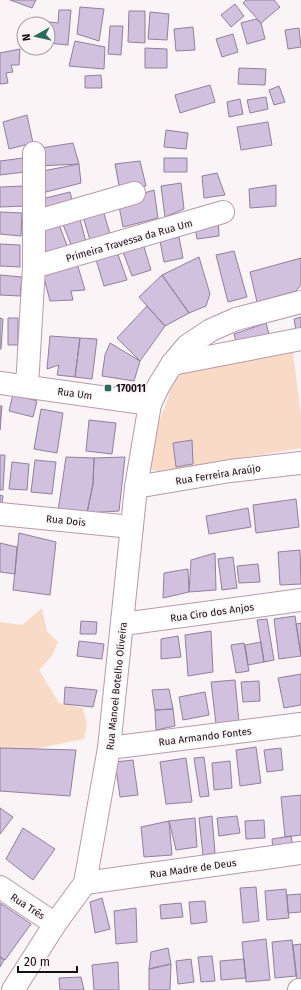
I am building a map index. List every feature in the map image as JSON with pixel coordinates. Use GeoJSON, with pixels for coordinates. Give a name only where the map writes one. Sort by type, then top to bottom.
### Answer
{"type":"FeatureCollection","features":[{"type":"Feature","properties":{"kind":"street"},"geometry":{"type":"LineString","coordinates":[[27,386],[34,268],[34,153]]}},
{"type":"Feature","properties":{"kind":"street"},"geometry":{"type":"LineString","coordinates":[[34,222],[134,193]]}},
{"type":"Feature","properties":{"kind":"street","name":"Primeira Travessa da Rua Um"},"geometry":{"type":"LineString","coordinates":[[34,268],[223,212]]}},
{"type":"Feature","properties":{"kind":"street","name":"Rua Manoel Botelho Oliveira"},"geometry":{"type":"LineString","coordinates":[[85,883],[109,748],[136,487],[150,404],[158,385],[172,364],[187,346],[210,330],[236,319],[301,302]]}},
{"type":"Feature","properties":{"kind":"street"},"geometry":{"type":"LineString","coordinates":[[172,364],[301,339]]}},
{"type":"Feature","properties":{"kind":"street","name":"Rua Um"},"geometry":{"type":"LineString","coordinates":[[0,383],[150,404]]}},
{"type":"Feature","properties":{"kind":"street","name":"Rua Ferreira Araújo"},"geometry":{"type":"LineString","coordinates":[[136,487],[230,471],[301,463]]}},
{"type":"Feature","properties":{"kind":"street","name":"Rua Dois"},"geometry":{"type":"LineString","coordinates":[[0,514],[132,527]]}},
{"type":"Feature","properties":{"kind":"street","name":"Rua Ciro dos Anjos"},"geometry":{"type":"LineString","coordinates":[[123,624],[301,600]]}},
{"type":"Feature","properties":{"kind":"street","name":"Rua Armando Fontes"},"geometry":{"type":"LineString","coordinates":[[109,748],[301,724]]}},
{"type":"Feature","properties":{"kind":"street","name":"Rua Madre de Deus"},"geometry":{"type":"LineString","coordinates":[[85,883],[301,853]]}},
{"type":"Feature","properties":{"kind":"street"},"geometry":{"type":"LineString","coordinates":[[13,990],[85,883]]}},
{"type":"Feature","properties":{"kind":"street","name":"Rua Três"},"geometry":{"type":"LineString","coordinates":[[0,887],[56,924]]}},
{"type":"Feature","properties":{"kind":"shaded area"},"geometry":{"type":"Polygon","coordinates":[[[292,345],[301,415],[301,448],[158,472],[149,468],[158,424],[169,395],[173,372],[292,345]]]}},
{"type":"Feature","properties":{"kind":"shaded area"},"geometry":{"type":"Polygon","coordinates":[[[42,608],[47,631],[58,642],[52,656],[39,670],[59,703],[83,708],[87,725],[84,739],[34,749],[0,748],[0,622],[22,625],[42,608]]]}},
{"type":"Feature","properties":{"kind":"building"},"geometry":{"type":"Polygon","coordinates":[[[10,0],[36,0],[32,8],[10,0]]]}},
{"type":"Feature","properties":{"kind":"building"},"geometry":{"type":"Polygon","coordinates":[[[246,0],[274,0],[280,7],[261,23],[243,3],[246,0]]]}},
{"type":"Feature","properties":{"kind":"building"},"geometry":{"type":"Polygon","coordinates":[[[235,4],[244,16],[231,27],[221,15],[235,4]]]}},
{"type":"Feature","properties":{"kind":"building"},"geometry":{"type":"Polygon","coordinates":[[[80,7],[104,9],[99,41],[77,34],[80,7]]]}},
{"type":"Feature","properties":{"kind":"building"},"geometry":{"type":"Polygon","coordinates":[[[59,10],[71,10],[68,45],[56,44],[56,23],[58,23],[59,10]]]}},
{"type":"Feature","properties":{"kind":"building"},"geometry":{"type":"Polygon","coordinates":[[[129,11],[145,11],[145,43],[128,42],[129,11]]]}},
{"type":"Feature","properties":{"kind":"building"},"geometry":{"type":"Polygon","coordinates":[[[150,12],[169,14],[167,40],[148,39],[150,12]]]}},
{"type":"Feature","properties":{"kind":"building"},"geometry":{"type":"Polygon","coordinates":[[[256,19],[261,23],[265,39],[247,44],[241,23],[256,19]]]}},
{"type":"Feature","properties":{"kind":"building"},"geometry":{"type":"Polygon","coordinates":[[[110,26],[123,26],[121,55],[108,54],[110,26]]]}},
{"type":"Feature","properties":{"kind":"building"},"geometry":{"type":"Polygon","coordinates":[[[193,27],[195,50],[176,51],[174,29],[193,27]]]}},
{"type":"Feature","properties":{"kind":"building"},"geometry":{"type":"Polygon","coordinates":[[[299,28],[301,47],[288,49],[285,30],[299,28]]]}},
{"type":"Feature","properties":{"kind":"building"},"geometry":{"type":"Polygon","coordinates":[[[233,34],[238,52],[222,57],[216,39],[233,34]]]}},
{"type":"Feature","properties":{"kind":"building"},"geometry":{"type":"Polygon","coordinates":[[[75,41],[105,47],[104,69],[69,66],[75,41]]]}},
{"type":"Feature","properties":{"kind":"building"},"geometry":{"type":"Polygon","coordinates":[[[145,48],[167,49],[167,68],[145,68],[145,48]]]}},
{"type":"Feature","properties":{"kind":"building"},"geometry":{"type":"Polygon","coordinates":[[[16,50],[16,56],[20,56],[19,65],[11,65],[13,72],[6,73],[8,83],[0,84],[0,53],[16,50]]]}},
{"type":"Feature","properties":{"kind":"building"},"geometry":{"type":"Polygon","coordinates":[[[239,68],[266,69],[265,85],[238,84],[239,68]]]}},
{"type":"Feature","properties":{"kind":"building"},"geometry":{"type":"Polygon","coordinates":[[[101,75],[102,88],[85,88],[85,76],[101,75]]]}},
{"type":"Feature","properties":{"kind":"building"},"geometry":{"type":"Polygon","coordinates":[[[210,85],[215,102],[180,113],[175,95],[210,85]]]}},
{"type":"Feature","properties":{"kind":"building"},"geometry":{"type":"Polygon","coordinates":[[[279,86],[285,102],[274,105],[269,90],[279,86]]]}},
{"type":"Feature","properties":{"kind":"building"},"geometry":{"type":"Polygon","coordinates":[[[266,97],[268,109],[250,113],[247,100],[266,97]]]}},
{"type":"Feature","properties":{"kind":"building"},"geometry":{"type":"Polygon","coordinates":[[[240,99],[243,114],[229,117],[227,102],[240,99]]]}},
{"type":"Feature","properties":{"kind":"building"},"geometry":{"type":"Polygon","coordinates":[[[27,115],[33,143],[9,149],[3,122],[27,115]]]}},
{"type":"Feature","properties":{"kind":"building"},"geometry":{"type":"Polygon","coordinates":[[[268,122],[272,145],[241,150],[237,127],[268,122]]]}},
{"type":"Feature","properties":{"kind":"building"},"geometry":{"type":"Polygon","coordinates":[[[166,130],[188,133],[186,149],[164,147],[166,130]]]}},
{"type":"Feature","properties":{"kind":"building"},"geometry":{"type":"Polygon","coordinates":[[[73,143],[79,164],[38,166],[35,149],[73,143]]]}},
{"type":"Feature","properties":{"kind":"building"},"geometry":{"type":"Polygon","coordinates":[[[23,158],[25,172],[0,175],[0,161],[23,158]]]}},
{"type":"Feature","properties":{"kind":"building"},"geometry":{"type":"Polygon","coordinates":[[[164,158],[187,158],[187,172],[164,172],[164,158]]]}},
{"type":"Feature","properties":{"kind":"building"},"geometry":{"type":"Polygon","coordinates":[[[140,161],[146,186],[120,191],[115,164],[140,161]]]}},
{"type":"Feature","properties":{"kind":"building"},"geometry":{"type":"Polygon","coordinates":[[[79,164],[81,183],[46,192],[43,171],[79,164]]]}},
{"type":"Feature","properties":{"kind":"building"},"geometry":{"type":"Polygon","coordinates":[[[217,173],[225,195],[204,198],[202,176],[217,173]]]}},
{"type":"Feature","properties":{"kind":"building"},"geometry":{"type":"Polygon","coordinates":[[[181,183],[184,209],[165,217],[161,186],[181,183]]]}},
{"type":"Feature","properties":{"kind":"building"},"geometry":{"type":"Polygon","coordinates":[[[276,185],[276,206],[250,208],[249,189],[276,185]]]}},
{"type":"Feature","properties":{"kind":"building"},"geometry":{"type":"Polygon","coordinates":[[[23,186],[24,206],[0,207],[0,187],[23,186]]]}},
{"type":"Feature","properties":{"kind":"building"},"geometry":{"type":"Polygon","coordinates":[[[154,190],[158,218],[123,227],[118,201],[154,190]]]}},
{"type":"Feature","properties":{"kind":"building"},"geometry":{"type":"Polygon","coordinates":[[[70,192],[74,208],[42,216],[38,200],[70,192]]]}},
{"type":"Feature","properties":{"kind":"building"},"geometry":{"type":"Polygon","coordinates":[[[101,204],[111,237],[90,240],[81,210],[101,204]]]}},
{"type":"Feature","properties":{"kind":"building"},"geometry":{"type":"Polygon","coordinates":[[[0,212],[22,213],[21,236],[0,234],[0,212]]]}},
{"type":"Feature","properties":{"kind":"building"},"geometry":{"type":"Polygon","coordinates":[[[78,212],[86,242],[72,247],[62,222],[78,212]]]}},
{"type":"Feature","properties":{"kind":"building"},"geometry":{"type":"Polygon","coordinates":[[[218,217],[219,236],[197,239],[194,221],[218,217]]]}},
{"type":"Feature","properties":{"kind":"building"},"geometry":{"type":"Polygon","coordinates":[[[58,222],[68,248],[48,257],[39,228],[58,222]]]}},
{"type":"Feature","properties":{"kind":"building"},"geometry":{"type":"Polygon","coordinates":[[[141,237],[151,270],[132,276],[120,244],[141,237]]]}},
{"type":"Feature","properties":{"kind":"building"},"geometry":{"type":"Polygon","coordinates":[[[179,237],[183,258],[164,262],[160,241],[179,237]]]}},
{"type":"Feature","properties":{"kind":"building"},"geometry":{"type":"Polygon","coordinates":[[[0,244],[20,245],[20,267],[0,266],[0,244]]]}},
{"type":"Feature","properties":{"kind":"building"},"geometry":{"type":"Polygon","coordinates":[[[115,246],[127,280],[104,286],[94,253],[115,246]]]}},
{"type":"Feature","properties":{"kind":"building"},"geometry":{"type":"Polygon","coordinates":[[[234,251],[247,297],[228,302],[216,255],[234,251]]]}},
{"type":"Feature","properties":{"kind":"building"},"geometry":{"type":"Polygon","coordinates":[[[75,257],[85,290],[71,291],[73,300],[50,301],[41,266],[75,257]]]}},
{"type":"Feature","properties":{"kind":"building"},"geometry":{"type":"Polygon","coordinates":[[[199,257],[210,294],[206,306],[189,313],[162,275],[199,257]]]}},
{"type":"Feature","properties":{"kind":"building"},"geometry":{"type":"Polygon","coordinates":[[[301,258],[301,285],[296,291],[257,302],[250,272],[301,258]]]}},
{"type":"Feature","properties":{"kind":"building"},"geometry":{"type":"Polygon","coordinates":[[[0,275],[22,277],[20,296],[0,295],[0,275]]]}},
{"type":"Feature","properties":{"kind":"building"},"geometry":{"type":"Polygon","coordinates":[[[162,275],[189,313],[165,326],[139,297],[162,275]]]}},
{"type":"Feature","properties":{"kind":"building"},"geometry":{"type":"Polygon","coordinates":[[[147,306],[165,326],[140,361],[117,338],[147,306]]]}},
{"type":"Feature","properties":{"kind":"building"},"geometry":{"type":"Polygon","coordinates":[[[301,317],[301,330],[296,330],[294,319],[301,317]]]}},
{"type":"Feature","properties":{"kind":"building"},"geometry":{"type":"Polygon","coordinates":[[[0,318],[3,319],[1,349],[0,349],[0,318]]]}},
{"type":"Feature","properties":{"kind":"building"},"geometry":{"type":"Polygon","coordinates":[[[8,318],[18,318],[18,345],[8,345],[8,318]]]}},
{"type":"Feature","properties":{"kind":"building"},"geometry":{"type":"Polygon","coordinates":[[[266,323],[270,338],[237,346],[234,334],[266,323]]]}},
{"type":"Feature","properties":{"kind":"building"},"geometry":{"type":"Polygon","coordinates":[[[50,336],[80,338],[75,377],[57,375],[59,365],[47,369],[50,336]]]}},
{"type":"Feature","properties":{"kind":"building"},"geometry":{"type":"Polygon","coordinates":[[[80,338],[97,339],[92,379],[75,377],[80,338]]]}},
{"type":"Feature","properties":{"kind":"building"},"geometry":{"type":"Polygon","coordinates":[[[110,343],[140,361],[134,381],[102,376],[105,355],[110,343]]]}},
{"type":"Feature","properties":{"kind":"building"},"geometry":{"type":"Polygon","coordinates":[[[13,394],[37,401],[33,417],[9,411],[13,394]]]}},
{"type":"Feature","properties":{"kind":"building"},"geometry":{"type":"Polygon","coordinates":[[[0,406],[2,406],[0,430],[0,406]]]}},
{"type":"Feature","properties":{"kind":"building"},"geometry":{"type":"Polygon","coordinates":[[[41,409],[63,413],[57,453],[34,449],[41,409]]]}},
{"type":"Feature","properties":{"kind":"building"},"geometry":{"type":"Polygon","coordinates":[[[89,420],[116,423],[112,454],[86,451],[89,420]]]}},
{"type":"Feature","properties":{"kind":"building"},"geometry":{"type":"Polygon","coordinates":[[[192,440],[193,464],[176,467],[173,443],[192,440]]]}},
{"type":"Feature","properties":{"kind":"building"},"geometry":{"type":"Polygon","coordinates":[[[0,455],[5,455],[3,490],[0,490],[0,455]]]}},
{"type":"Feature","properties":{"kind":"building"},"geometry":{"type":"Polygon","coordinates":[[[66,457],[94,458],[93,484],[87,513],[58,511],[66,457]]]}},
{"type":"Feature","properties":{"kind":"building"},"geometry":{"type":"Polygon","coordinates":[[[125,457],[119,511],[87,513],[93,484],[94,458],[125,457]]]}},
{"type":"Feature","properties":{"kind":"building"},"geometry":{"type":"Polygon","coordinates":[[[35,460],[56,462],[52,494],[31,492],[35,460]]]}},
{"type":"Feature","properties":{"kind":"building"},"geometry":{"type":"Polygon","coordinates":[[[12,462],[29,464],[27,490],[9,489],[12,462]]]}},
{"type":"Feature","properties":{"kind":"building"},"geometry":{"type":"Polygon","coordinates":[[[0,495],[3,496],[2,504],[0,504],[0,495]]]}},
{"type":"Feature","properties":{"kind":"building"},"geometry":{"type":"Polygon","coordinates":[[[296,499],[299,527],[256,533],[253,505],[296,499]]]}},
{"type":"Feature","properties":{"kind":"building"},"geometry":{"type":"Polygon","coordinates":[[[248,508],[251,527],[209,534],[206,516],[248,508]]]}},
{"type":"Feature","properties":{"kind":"building"},"geometry":{"type":"Polygon","coordinates":[[[19,533],[56,542],[50,595],[13,590],[19,533]]]}},
{"type":"Feature","properties":{"kind":"building"},"geometry":{"type":"Polygon","coordinates":[[[0,543],[17,547],[15,574],[0,572],[0,543]]]}},
{"type":"Feature","properties":{"kind":"building"},"geometry":{"type":"Polygon","coordinates":[[[300,550],[301,584],[280,585],[278,552],[300,550]]]}},
{"type":"Feature","properties":{"kind":"building"},"geometry":{"type":"Polygon","coordinates":[[[215,553],[216,590],[189,592],[191,560],[215,553]]]}},
{"type":"Feature","properties":{"kind":"building"},"geometry":{"type":"Polygon","coordinates":[[[233,557],[237,588],[222,590],[218,559],[233,557]]]}},
{"type":"Feature","properties":{"kind":"building"},"geometry":{"type":"Polygon","coordinates":[[[258,564],[260,582],[239,583],[237,566],[258,564]]]}},
{"type":"Feature","properties":{"kind":"building"},"geometry":{"type":"Polygon","coordinates":[[[188,569],[189,592],[163,598],[164,573],[188,569]]]}},
{"type":"Feature","properties":{"kind":"building"},"geometry":{"type":"Polygon","coordinates":[[[295,616],[301,656],[279,659],[274,619],[295,616]]]}},
{"type":"Feature","properties":{"kind":"building"},"geometry":{"type":"Polygon","coordinates":[[[267,619],[274,660],[264,662],[257,620],[267,619]]]}},
{"type":"Feature","properties":{"kind":"building"},"geometry":{"type":"Polygon","coordinates":[[[81,621],[97,622],[96,634],[80,634],[81,621]]]}},
{"type":"Feature","properties":{"kind":"building"},"geometry":{"type":"Polygon","coordinates":[[[301,623],[301,655],[296,624],[301,623]]]}},
{"type":"Feature","properties":{"kind":"building"},"geometry":{"type":"Polygon","coordinates":[[[211,631],[213,672],[188,676],[185,635],[211,631]]]}},
{"type":"Feature","properties":{"kind":"building"},"geometry":{"type":"Polygon","coordinates":[[[178,636],[181,657],[161,659],[161,639],[178,636]]]}},
{"type":"Feature","properties":{"kind":"building"},"geometry":{"type":"Polygon","coordinates":[[[79,641],[104,644],[102,659],[77,656],[79,641]]]}},
{"type":"Feature","properties":{"kind":"building"},"geometry":{"type":"Polygon","coordinates":[[[261,642],[264,662],[248,665],[245,645],[261,642]]]}},
{"type":"Feature","properties":{"kind":"building"},"geometry":{"type":"Polygon","coordinates":[[[244,643],[249,671],[236,673],[231,645],[244,643]]]}},
{"type":"Feature","properties":{"kind":"building"},"geometry":{"type":"Polygon","coordinates":[[[301,674],[301,705],[284,708],[278,678],[301,674]]]}},
{"type":"Feature","properties":{"kind":"building"},"geometry":{"type":"Polygon","coordinates":[[[235,680],[239,722],[216,724],[211,682],[235,680]]]}},
{"type":"Feature","properties":{"kind":"building"},"geometry":{"type":"Polygon","coordinates":[[[259,681],[260,701],[243,702],[241,682],[259,681]]]}},
{"type":"Feature","properties":{"kind":"building"},"geometry":{"type":"Polygon","coordinates":[[[65,687],[97,690],[93,707],[64,704],[65,687]]]}},
{"type":"Feature","properties":{"kind":"building"},"geometry":{"type":"Polygon","coordinates":[[[169,689],[173,709],[155,710],[152,690],[169,689]]]}},
{"type":"Feature","properties":{"kind":"building"},"geometry":{"type":"Polygon","coordinates":[[[205,692],[209,715],[183,720],[179,697],[205,692]]]}},
{"type":"Feature","properties":{"kind":"building"},"geometry":{"type":"Polygon","coordinates":[[[173,709],[175,726],[156,730],[155,710],[173,709]]]}},
{"type":"Feature","properties":{"kind":"building"},"geometry":{"type":"Polygon","coordinates":[[[256,747],[261,783],[240,786],[236,750],[256,747]]]}},
{"type":"Feature","properties":{"kind":"building"},"geometry":{"type":"Polygon","coordinates":[[[0,748],[76,750],[70,796],[0,791],[0,748]]]}},
{"type":"Feature","properties":{"kind":"building"},"geometry":{"type":"Polygon","coordinates":[[[281,748],[283,770],[267,772],[264,750],[281,748]]]}},
{"type":"Feature","properties":{"kind":"building"},"geometry":{"type":"Polygon","coordinates":[[[204,757],[209,796],[200,797],[194,758],[204,757]]]}},
{"type":"Feature","properties":{"kind":"building"},"geometry":{"type":"Polygon","coordinates":[[[186,758],[192,802],[166,804],[160,762],[186,758]]]}},
{"type":"Feature","properties":{"kind":"building"},"geometry":{"type":"Polygon","coordinates":[[[133,760],[138,795],[120,797],[115,762],[133,760]]]}},
{"type":"Feature","properties":{"kind":"building"},"geometry":{"type":"Polygon","coordinates":[[[230,761],[232,788],[214,790],[212,763],[230,761]]]}},
{"type":"Feature","properties":{"kind":"building"},"geometry":{"type":"Polygon","coordinates":[[[301,795],[301,835],[285,837],[281,797],[301,795]]]}},
{"type":"Feature","properties":{"kind":"building"},"geometry":{"type":"Polygon","coordinates":[[[0,808],[13,817],[0,834],[0,808]]]}},
{"type":"Feature","properties":{"kind":"building"},"geometry":{"type":"Polygon","coordinates":[[[212,816],[215,853],[203,855],[199,818],[212,816]]]}},
{"type":"Feature","properties":{"kind":"building"},"geometry":{"type":"Polygon","coordinates":[[[237,816],[240,833],[219,836],[217,818],[237,816]]]}},
{"type":"Feature","properties":{"kind":"building"},"geometry":{"type":"Polygon","coordinates":[[[195,818],[197,847],[176,850],[169,821],[195,818]]]}},
{"type":"Feature","properties":{"kind":"building"},"geometry":{"type":"Polygon","coordinates":[[[264,820],[265,838],[246,839],[245,821],[264,820]]]}},
{"type":"Feature","properties":{"kind":"building"},"geometry":{"type":"Polygon","coordinates":[[[169,821],[172,855],[144,857],[141,827],[169,821]]]}},
{"type":"Feature","properties":{"kind":"building"},"geometry":{"type":"Polygon","coordinates":[[[23,828],[55,849],[33,880],[6,859],[23,828]]]}},
{"type":"Feature","properties":{"kind":"building"},"geometry":{"type":"Polygon","coordinates":[[[291,836],[293,847],[273,850],[272,839],[291,836]]]}},
{"type":"Feature","properties":{"kind":"building"},"geometry":{"type":"Polygon","coordinates":[[[256,887],[259,921],[243,923],[240,888],[256,887]]]}},
{"type":"Feature","properties":{"kind":"building"},"geometry":{"type":"Polygon","coordinates":[[[286,889],[289,918],[267,920],[265,891],[286,889]]]}},
{"type":"Feature","properties":{"kind":"building"},"geometry":{"type":"Polygon","coordinates":[[[301,894],[301,912],[288,913],[287,895],[301,894]]]}},
{"type":"Feature","properties":{"kind":"building"},"geometry":{"type":"Polygon","coordinates":[[[102,898],[110,929],[95,933],[90,902],[102,898]]]}},
{"type":"Feature","properties":{"kind":"building"},"geometry":{"type":"Polygon","coordinates":[[[205,901],[207,922],[191,924],[189,902],[205,901]]]}},
{"type":"Feature","properties":{"kind":"building"},"geometry":{"type":"Polygon","coordinates":[[[0,903],[31,924],[5,960],[0,957],[0,903]]]}},
{"type":"Feature","properties":{"kind":"building"},"geometry":{"type":"Polygon","coordinates":[[[181,903],[183,917],[161,919],[160,905],[181,903]]]}},
{"type":"Feature","properties":{"kind":"building"},"geometry":{"type":"Polygon","coordinates":[[[136,908],[137,942],[116,944],[114,911],[136,908]]]}},
{"type":"Feature","properties":{"kind":"building"},"geometry":{"type":"Polygon","coordinates":[[[266,939],[270,980],[246,982],[242,942],[266,939]]]}},
{"type":"Feature","properties":{"kind":"building"},"geometry":{"type":"Polygon","coordinates":[[[292,940],[296,976],[275,978],[272,942],[292,940]]]}},
{"type":"Feature","properties":{"kind":"building"},"geometry":{"type":"Polygon","coordinates":[[[301,944],[301,979],[297,979],[293,945],[301,944]]]}},
{"type":"Feature","properties":{"kind":"building"},"geometry":{"type":"Polygon","coordinates":[[[168,948],[171,964],[149,969],[151,952],[168,948]]]}},
{"type":"Feature","properties":{"kind":"building"},"geometry":{"type":"Polygon","coordinates":[[[212,956],[215,981],[201,982],[198,957],[212,956]]]}},
{"type":"Feature","properties":{"kind":"building"},"geometry":{"type":"Polygon","coordinates":[[[0,957],[4,960],[0,967],[0,957]]]}},
{"type":"Feature","properties":{"kind":"building"},"geometry":{"type":"Polygon","coordinates":[[[191,959],[194,982],[178,984],[176,961],[191,959]]]}},
{"type":"Feature","properties":{"kind":"building"},"geometry":{"type":"Polygon","coordinates":[[[244,959],[246,978],[221,980],[220,961],[244,959]]]}},
{"type":"Feature","properties":{"kind":"building"},"geometry":{"type":"Polygon","coordinates":[[[118,962],[119,990],[94,990],[92,965],[118,962]]]}},
{"type":"Feature","properties":{"kind":"building"},"geometry":{"type":"Polygon","coordinates":[[[171,964],[170,990],[149,990],[149,969],[171,964]]]}},
{"type":"Feature","properties":{"kind":"building"},"geometry":{"type":"Polygon","coordinates":[[[81,977],[84,990],[60,990],[59,978],[81,977]]]}},
{"type":"Feature","properties":{"kind":"place","name":"170011"},"geometry":{"type":"Point","coordinates":[108,388]}}]}
